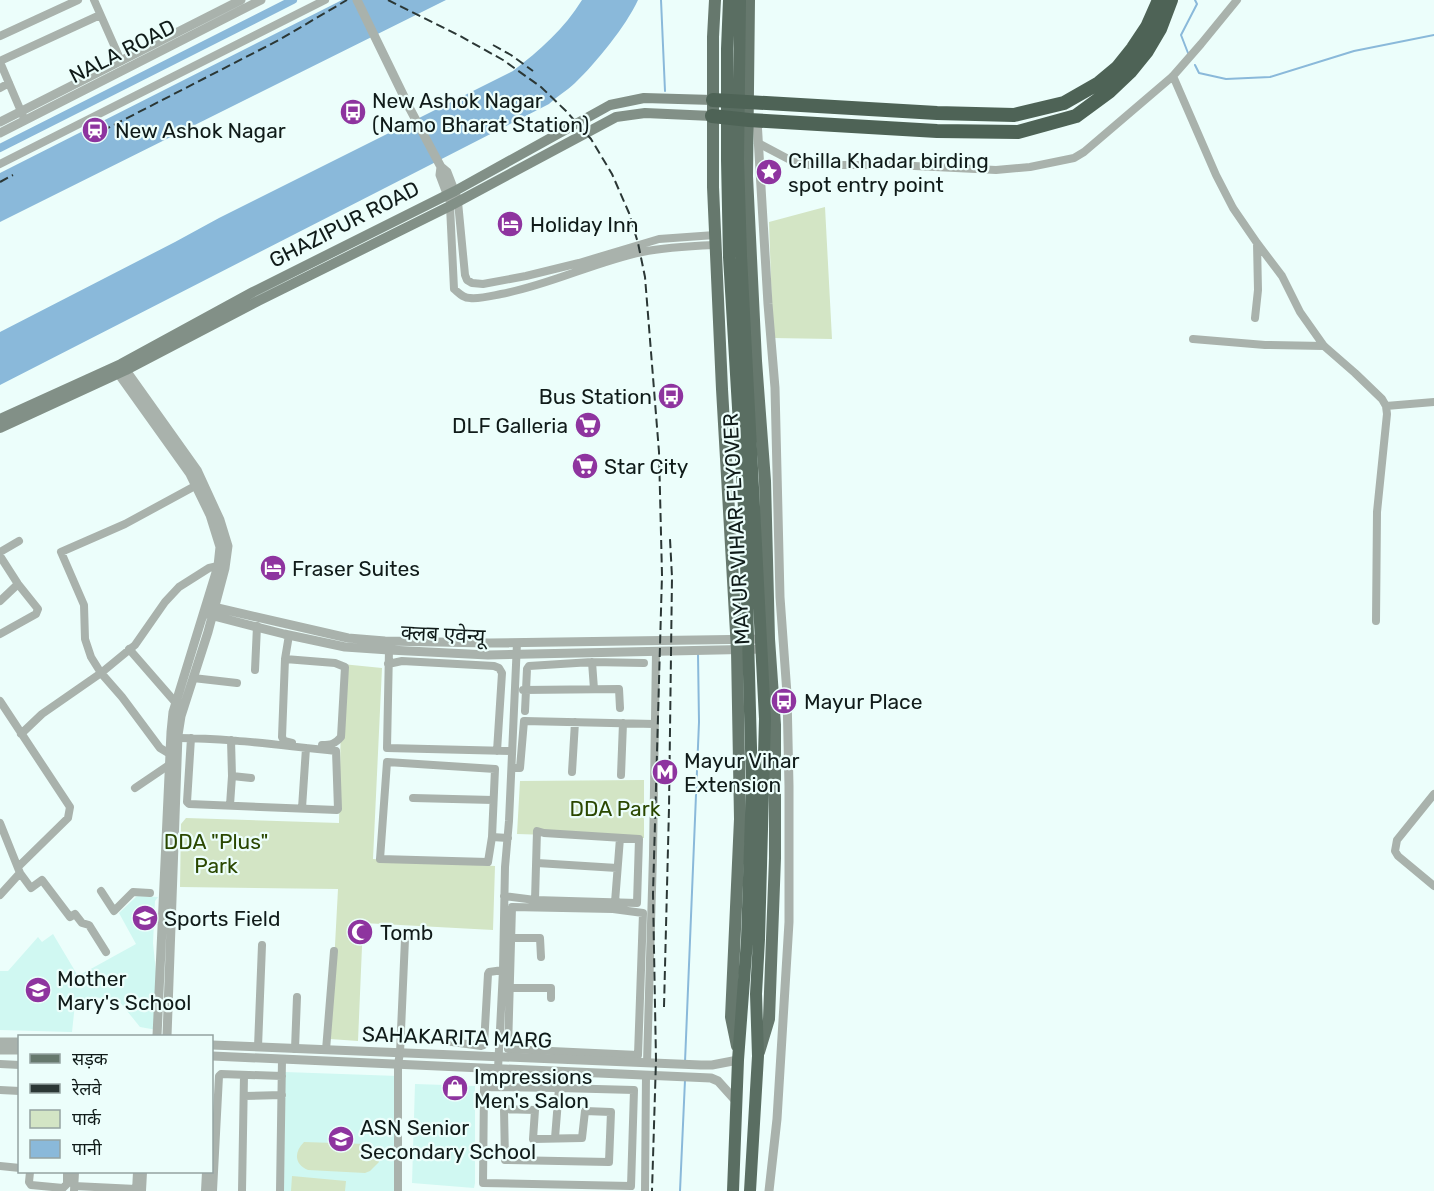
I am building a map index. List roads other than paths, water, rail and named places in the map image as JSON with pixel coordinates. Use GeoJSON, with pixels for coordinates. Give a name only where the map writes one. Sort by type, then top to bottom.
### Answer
{"type":"FeatureCollection","features":[{"type":"Feature","properties":{"kind":"highway","name":"MAYUR VIHAR FLYOVER"},"geometry":{"type":"LineString","coordinates":[[729,0],[727,49],[729,257],[745,525],[752,785],[747,940],[736,1101],[733,1191]]}},
{"type":"Feature","properties":{"kind":"highway","name":"MAYUR VIHAR FLYOVER"},"geometry":{"type":"LineString","coordinates":[[740,0],[738,159],[741,256],[765,719],[756,994],[758,1056],[750,1191]]}},
{"type":"Feature","properties":{"kind":"highway"},"geometry":{"type":"LineString","coordinates":[[713,100],[1014,115],[1064,103],[1099,83],[1117,68],[1133,48],[1147,27],[1159,0]]}},
{"type":"Feature","properties":{"kind":"highway"},"geometry":{"type":"LineString","coordinates":[[712,116],[937,131],[1018,132],[1076,116],[1110,91],[1147,51],[1160,29],[1171,0]]}},
{"type":"Feature","properties":{"kind":"main road"},"geometry":{"type":"LineString","coordinates":[[716,0],[712,116],[715,240],[737,645],[739,727],[740,819],[730,1017],[739,1057]]}},
{"type":"Feature","properties":{"kind":"main road"},"geometry":{"type":"LineString","coordinates":[[749,0],[749,101],[753,120],[747,176],[756,361],[771,482],[769,644],[775,725],[775,858],[769,1019],[758,1056]]}},
{"type":"Feature","properties":{"kind":"main road"},"geometry":{"type":"LineString","coordinates":[[713,37],[721,48],[732,51],[743,46],[748,35]]}},
{"type":"Feature","properties":{"kind":"main road","name":"GHAZIPUR ROAD"},"geometry":{"type":"LineString","coordinates":[[0,419],[120,369],[253,292],[610,105],[644,98],[713,100]]}},
{"type":"Feature","properties":{"kind":"main road","name":"GHAZIPUR ROAD"},"geometry":{"type":"LineString","coordinates":[[0,428],[454,204],[616,117],[645,113],[712,116]]}},
{"type":"Feature","properties":{"kind":"main road"},"geometry":{"type":"LineString","coordinates":[[739,727],[745,717],[754,712],[764,715],[775,725]]}},
{"type":"Feature","properties":{"kind":"street"},"geometry":{"type":"LineString","coordinates":[[0,36],[78,0]]}},
{"type":"Feature","properties":{"kind":"street"},"geometry":{"type":"LineString","coordinates":[[94,0],[121,61]]}},
{"type":"Feature","properties":{"kind":"street","name":"NALA ROAD"},"geometry":{"type":"LineString","coordinates":[[113,70],[121,61],[241,0]]}},
{"type":"Feature","properties":{"kind":"street","name":"NALA ROAD"},"geometry":{"type":"LineString","coordinates":[[0,133],[23,116],[113,70],[261,0]]}},
{"type":"Feature","properties":{"kind":"street"},"geometry":{"type":"LineString","coordinates":[[0,164],[325,0]]}},
{"type":"Feature","properties":{"kind":"street"},"geometry":{"type":"LineString","coordinates":[[357,0],[441,167],[440,175],[450,189],[467,280],[483,284],[526,276],[659,239],[715,240]]}},
{"type":"Feature","properties":{"kind":"street"},"geometry":{"type":"LineString","coordinates":[[758,143],[794,162],[807,165],[903,165],[996,170],[1030,167],[1079,156],[1173,76],[1237,0]]}},
{"type":"Feature","properties":{"kind":"street"},"geometry":{"type":"LineString","coordinates":[[23,116],[0,61],[100,15]]}},
{"type":"Feature","properties":{"kind":"street"},"geometry":{"type":"LineString","coordinates":[[1173,76],[1216,175],[1233,208],[1282,276],[1300,312],[1324,346],[1382,399],[1386,406],[1377,512],[1376,621]]}},
{"type":"Feature","properties":{"kind":"street"},"geometry":{"type":"LineString","coordinates":[[0,88],[9,83]]}},
{"type":"Feature","properties":{"kind":"street","name":"NALA ROAD"},"geometry":{"type":"LineString","coordinates":[[0,122],[23,116]]}},
{"type":"Feature","properties":{"kind":"street"},"geometry":{"type":"LineString","coordinates":[[753,120],[758,143],[775,388],[771,482],[787,694],[789,786],[789,922],[778,1107],[769,1191]]}},
{"type":"Feature","properties":{"kind":"street"},"geometry":{"type":"LineString","coordinates":[[454,204],[454,289],[459,294],[470,298],[526,289],[617,258],[642,252],[715,240]]}},
{"type":"Feature","properties":{"kind":"street"},"geometry":{"type":"LineString","coordinates":[[1255,318],[1258,290],[1257,243]]}},
{"type":"Feature","properties":{"kind":"street"},"geometry":{"type":"LineString","coordinates":[[459,294],[467,280]]}},
{"type":"Feature","properties":{"kind":"street"},"geometry":{"type":"LineString","coordinates":[[1193,339],[1265,345],[1324,346]]}},
{"type":"Feature","properties":{"kind":"street"},"geometry":{"type":"LineString","coordinates":[[120,369],[190,474],[210,515],[220,547],[209,610],[193,678],[181,716],[178,738],[167,1035]]}},
{"type":"Feature","properties":{"kind":"street"},"geometry":{"type":"LineString","coordinates":[[120,369],[197,470],[220,520],[228,546],[225,568],[176,703],[172,722],[157,1035]]}},
{"type":"Feature","properties":{"kind":"street"},"geometry":{"type":"LineString","coordinates":[[1386,406],[1434,402]]}},
{"type":"Feature","properties":{"kind":"street"},"geometry":{"type":"LineString","coordinates":[[170,754],[160,748],[122,697],[100,673],[91,657],[85,639],[84,606],[61,552],[125,524],[195,486]]}},
{"type":"Feature","properties":{"kind":"street"},"geometry":{"type":"LineString","coordinates":[[0,552],[19,541]]}},
{"type":"Feature","properties":{"kind":"street"},"geometry":{"type":"LineString","coordinates":[[0,556],[18,584],[38,607],[36,614],[0,634]]}},
{"type":"Feature","properties":{"kind":"street"},"geometry":{"type":"LineString","coordinates":[[21,734],[42,714],[135,645],[179,586],[209,568],[218,566]]}},
{"type":"Feature","properties":{"kind":"street"},"geometry":{"type":"LineString","coordinates":[[0,601],[18,584]]}},
{"type":"Feature","properties":{"kind":"street","name":"क्लब एवेन्यू"},"geometry":{"type":"LineString","coordinates":[[209,610],[289,635],[345,647],[488,655],[656,652],[684,646]]}},
{"type":"Feature","properties":{"kind":"street","name":"क्लब एवेन्यू"},"geometry":{"type":"LineString","coordinates":[[209,610],[348,638],[684,646]]}},
{"type":"Feature","properties":{"kind":"street"},"geometry":{"type":"LineString","coordinates":[[255,670],[257,626]]}},
{"type":"Feature","properties":{"kind":"street"},"geometry":{"type":"LineString","coordinates":[[285,659],[335,663],[345,667],[342,737],[334,744],[288,742],[282,737],[285,659],[289,635]]}},
{"type":"Feature","properties":{"kind":"street"},"geometry":{"type":"LineString","coordinates":[[502,1051],[503,912],[517,643]]}},
{"type":"Feature","properties":{"kind":"street"},"geometry":{"type":"LineString","coordinates":[[684,646],[769,644]]}},
{"type":"Feature","properties":{"kind":"street"},"geometry":{"type":"LineString","coordinates":[[129,650],[176,703]]}},
{"type":"Feature","properties":{"kind":"street"},"geometry":{"type":"LineString","coordinates":[[389,650],[387,748],[512,751]]}},
{"type":"Feature","properties":{"kind":"street"},"geometry":{"type":"LineString","coordinates":[[647,1063],[656,652]]}},
{"type":"Feature","properties":{"kind":"street"},"geometry":{"type":"LineString","coordinates":[[388,663],[402,661],[499,668],[502,673],[497,751]]}},
{"type":"Feature","properties":{"kind":"street"},"geometry":{"type":"LineString","coordinates":[[525,711],[526,669],[529,666],[592,662],[644,663]]}},
{"type":"Feature","properties":{"kind":"street"},"geometry":{"type":"LineString","coordinates":[[592,662],[594,689]]}},
{"type":"Feature","properties":{"kind":"street"},"geometry":{"type":"LineString","coordinates":[[193,678],[237,683]]}},
{"type":"Feature","properties":{"kind":"street"},"geometry":{"type":"LineString","coordinates":[[515,690],[619,689],[620,708]]}},
{"type":"Feature","properties":{"kind":"street"},"geometry":{"type":"LineString","coordinates":[[0,701],[70,807],[68,818],[19,870],[0,895]]}},
{"type":"Feature","properties":{"kind":"street"},"geometry":{"type":"LineString","coordinates":[[512,768],[520,768],[524,721],[654,724]]}},
{"type":"Feature","properties":{"kind":"street"},"geometry":{"type":"LineString","coordinates":[[572,772],[575,722]]}},
{"type":"Feature","properties":{"kind":"street"},"geometry":{"type":"LineString","coordinates":[[621,775],[623,723]]}},
{"type":"Feature","properties":{"kind":"street"},"geometry":{"type":"LineString","coordinates":[[178,738],[191,738],[231,740],[336,751],[338,809],[189,804],[187,802],[191,738]]}},
{"type":"Feature","properties":{"kind":"street"},"geometry":{"type":"LineString","coordinates":[[230,805],[231,740]]}},
{"type":"Feature","properties":{"kind":"street"},"geometry":{"type":"LineString","coordinates":[[302,808],[306,748]]}},
{"type":"Feature","properties":{"kind":"street"},"geometry":{"type":"LineString","coordinates":[[387,762],[495,769],[492,837],[488,862],[380,860],[387,762]]}},
{"type":"Feature","properties":{"kind":"street"},"geometry":{"type":"LineString","coordinates":[[135,788],[169,765]]}},
{"type":"Feature","properties":{"kind":"street"},"geometry":{"type":"LineString","coordinates":[[232,776],[251,778]]}},
{"type":"Feature","properties":{"kind":"street"},"geometry":{"type":"LineString","coordinates":[[1434,794],[1397,840],[1395,851],[1434,886]]}},
{"type":"Feature","properties":{"kind":"street"},"geometry":{"type":"LineString","coordinates":[[413,798],[493,800]]}},
{"type":"Feature","properties":{"kind":"street"},"geometry":{"type":"LineString","coordinates":[[0,823],[19,870],[31,888],[42,880],[70,917],[75,914],[82,923],[89,925],[106,952]]}},
{"type":"Feature","properties":{"kind":"street"},"geometry":{"type":"LineString","coordinates":[[504,896],[535,900],[637,903],[639,839],[537,831],[535,900]]}},
{"type":"Feature","properties":{"kind":"street"},"geometry":{"type":"LineString","coordinates":[[492,837],[508,838]]}},
{"type":"Feature","properties":{"kind":"street"},"geometry":{"type":"LineString","coordinates":[[615,902],[620,838]]}},
{"type":"Feature","properties":{"kind":"street"},"geometry":{"type":"LineString","coordinates":[[537,863],[617,868]]}},
{"type":"Feature","properties":{"kind":"street"},"geometry":{"type":"LineString","coordinates":[[101,891],[114,911],[133,892],[150,893]]}},
{"type":"Feature","properties":{"kind":"street"},"geometry":{"type":"LineString","coordinates":[[498,1068],[510,988],[512,907],[614,909],[643,913],[638,1055],[502,1051]]}},
{"type":"Feature","properties":{"kind":"street"},"geometry":{"type":"LineString","coordinates":[[503,912],[512,913]]}},
{"type":"Feature","properties":{"kind":"street"},"geometry":{"type":"LineString","coordinates":[[511,938],[540,938],[541,957]]}},
{"type":"Feature","properties":{"kind":"street"},"geometry":{"type":"LineString","coordinates":[[398,1191],[398,1064],[405,939]]}},
{"type":"Feature","properties":{"kind":"street"},"geometry":{"type":"LineString","coordinates":[[258,1047],[262,945]]}},
{"type":"Feature","properties":{"kind":"street"},"geometry":{"type":"LineString","coordinates":[[326,1050],[334,951]]}},
{"type":"Feature","properties":{"kind":"street"},"geometry":{"type":"LineString","coordinates":[[445,1041],[484,1045],[488,974],[492,970],[503,970]]}},
{"type":"Feature","properties":{"kind":"street"},"geometry":{"type":"LineString","coordinates":[[510,988],[550,988],[551,998]]}},
{"type":"Feature","properties":{"kind":"street"},"geometry":{"type":"LineString","coordinates":[[295,1049],[297,997]]}},
{"type":"Feature","properties":{"kind":"street"},"geometry":{"type":"LineString","coordinates":[[0,1042],[18,1042]]}},
{"type":"Feature","properties":{"kind":"street","name":"SAHAKARITA MARG"},"geometry":{"type":"LineString","coordinates":[[213,1045],[400,1053],[502,1051],[701,1065],[712,1065],[739,1057]]}},
{"type":"Feature","properties":{"kind":"street"},"geometry":{"type":"LineString","coordinates":[[0,1050],[18,1050]]}},
{"type":"Feature","properties":{"kind":"street","name":"SAHAKARITA MARG"},"geometry":{"type":"LineString","coordinates":[[213,1056],[700,1077],[718,1081],[736,1101]]}},
{"type":"Feature","properties":{"kind":"street"},"geometry":{"type":"LineString","coordinates":[[280,1191],[282,1059]]}},
{"type":"Feature","properties":{"kind":"street"},"geometry":{"type":"LineString","coordinates":[[0,1064],[18,1065]]}},
{"type":"Feature","properties":{"kind":"street"},"geometry":{"type":"LineString","coordinates":[[555,1138],[561,1071]]}},
{"type":"Feature","properties":{"kind":"street"},"geometry":{"type":"LineString","coordinates":[[213,1191],[219,1076],[221,1074],[282,1076]]}},
{"type":"Feature","properties":{"kind":"street"},"geometry":{"type":"LineString","coordinates":[[242,1191],[244,1075]]}},
{"type":"Feature","properties":{"kind":"street"},"geometry":{"type":"LineString","coordinates":[[645,1191],[646,1075]]}},
{"type":"Feature","properties":{"kind":"street"},"geometry":{"type":"LineString","coordinates":[[484,1087],[559,1088],[634,1090],[631,1186],[483,1183],[484,1087]]}},
{"type":"Feature","properties":{"kind":"street"},"geometry":{"type":"LineString","coordinates":[[0,1090],[18,1091]]}},
{"type":"Feature","properties":{"kind":"street"},"geometry":{"type":"LineString","coordinates":[[244,1096],[282,1095]]}},
{"type":"Feature","properties":{"kind":"street"},"geometry":{"type":"LineString","coordinates":[[504,1109],[535,1110],[533,1138],[555,1138],[582,1138],[585,1111],[611,1112],[609,1162],[505,1160],[504,1109]]}},
{"type":"Feature","properties":{"kind":"street"},"geometry":{"type":"LineString","coordinates":[[0,1166],[18,1168]]}},
{"type":"Feature","properties":{"kind":"street"},"geometry":{"type":"LineString","coordinates":[[30,1173],[29,1182],[32,1185],[63,1188],[67,1184],[67,1173]]}},
{"type":"Feature","properties":{"kind":"street"},"geometry":{"type":"LineString","coordinates":[[75,1173],[74,1189],[138,1190]]}},
{"type":"Feature","properties":{"kind":"street"},"geometry":{"type":"LineString","coordinates":[[137,1173],[138,1190]]}},
{"type":"Feature","properties":{"kind":"street"},"geometry":{"type":"LineString","coordinates":[[138,1190],[143,1173]]}},
{"type":"Feature","properties":{"kind":"street"},"geometry":{"type":"LineString","coordinates":[[205,1191],[206,1173]]}},
{"type":"Feature","properties":{"kind":"water"},"geometry":{"type":"Polygon","coordinates":[[[342,0],[446,0],[0,222],[0,173],[342,0]]]}},
{"type":"Feature","properties":{"kind":"water"},"geometry":{"type":"Polygon","coordinates":[[[582,0],[638,0],[601,55],[575,83],[549,104],[0,385],[0,332],[219,218],[513,71],[551,38],[582,0]]]}},
{"type":"Feature","properties":{"kind":"waterway"},"geometry":{"type":"LineString","coordinates":[[0,148],[293,0]]}},
{"type":"Feature","properties":{"kind":"waterway"},"geometry":{"type":"LineString","coordinates":[[661,0],[665,91]]}},
{"type":"Feature","properties":{"kind":"waterway"},"geometry":{"type":"LineString","coordinates":[[1188,53],[1181,35],[1197,4],[1195,0]]}},
{"type":"Feature","properties":{"kind":"waterway"},"geometry":{"type":"LineString","coordinates":[[1195,65],[1199,73],[1226,79],[1270,77],[1354,51],[1434,35]]}},
{"type":"Feature","properties":{"kind":"waterway"},"geometry":{"type":"LineString","coordinates":[[685,1062],[699,722],[698,654]]}},
{"type":"Feature","properties":{"kind":"waterway"},"geometry":{"type":"LineString","coordinates":[[680,1191],[685,1080]]}},
{"type":"Feature","properties":{"kind":"railway"},"geometry":{"type":"LineString","coordinates":[[102,131],[279,40],[347,0]]}},
{"type":"Feature","properties":{"kind":"railway"},"geometry":{"type":"LineString","coordinates":[[388,0],[503,60],[541,87],[566,111],[591,139],[612,174],[629,213],[638,243],[645,277],[659,452],[662,575],[653,894],[656,1060],[652,1191]]}},
{"type":"Feature","properties":{"kind":"railway"},"geometry":{"type":"LineString","coordinates":[[493,45],[533,71]]}},
{"type":"Feature","properties":{"kind":"railway"},"geometry":{"type":"LineString","coordinates":[[0,182],[13,175]]}},
{"type":"Feature","properties":{"kind":"railway"},"geometry":{"type":"LineString","coordinates":[[664,1007],[672,577],[670,539]]}},
{"type":"Feature","properties":{"kind":"place","name":"New Ashok Nagar (Namo Bharat Station)"},"geometry":{"type":"Point","coordinates":[353,112]}},
{"type":"Feature","properties":{"kind":"place","name":"New Ashok Nagar"},"geometry":{"type":"Point","coordinates":[95,130]}},
{"type":"Feature","properties":{"kind":"place","name":"Chilla Khadar birding spot entry point"},"geometry":{"type":"Point","coordinates":[769,172]}},
{"type":"Feature","properties":{"kind":"place","name":"Holiday Inn"},"geometry":{"type":"Point","coordinates":[510,224]}},
{"type":"Feature","properties":{"kind":"place","name":"Bus Station"},"geometry":{"type":"Point","coordinates":[671,396]}},
{"type":"Feature","properties":{"kind":"place","name":"DLF Galleria"},"geometry":{"type":"Point","coordinates":[588,425]}},
{"type":"Feature","properties":{"kind":"place","name":"Star City"},"geometry":{"type":"Point","coordinates":[585,466]}},
{"type":"Feature","properties":{"kind":"place","name":"Fraser Suites"},"geometry":{"type":"Point","coordinates":[273,568]}},
{"type":"Feature","properties":{"kind":"place","name":"Mayur Place"},"geometry":{"type":"Point","coordinates":[784,701]}},
{"type":"Feature","properties":{"kind":"place","name":"Mayur Vihar Extension"},"geometry":{"type":"Point","coordinates":[665,772]}},
{"type":"Feature","properties":{"kind":"place","name":"Sports Field"},"geometry":{"type":"Point","coordinates":[145,918]}},
{"type":"Feature","properties":{"kind":"place","name":"Tomb"},"geometry":{"type":"Point","coordinates":[360,932]}},
{"type":"Feature","properties":{"kind":"place","name":"Mother Mary's School"},"geometry":{"type":"Point","coordinates":[38,990]}},
{"type":"Feature","properties":{"kind":"place","name":"Impressions Men's Salon"},"geometry":{"type":"Point","coordinates":[455,1088]}},
{"type":"Feature","properties":{"kind":"place","name":"ASN Senior Secondary School"},"geometry":{"type":"Point","coordinates":[341,1139]}},
{"type":"Feature","properties":{"kind":"park label","name":"DDA Park"},"geometry":{"type":"Point","coordinates":[615,808]}},
{"type":"Feature","properties":{"kind":"park label","name":"DDA \"Plus\" Park"},"geometry":{"type":"Point","coordinates":[216,853]}}]}
